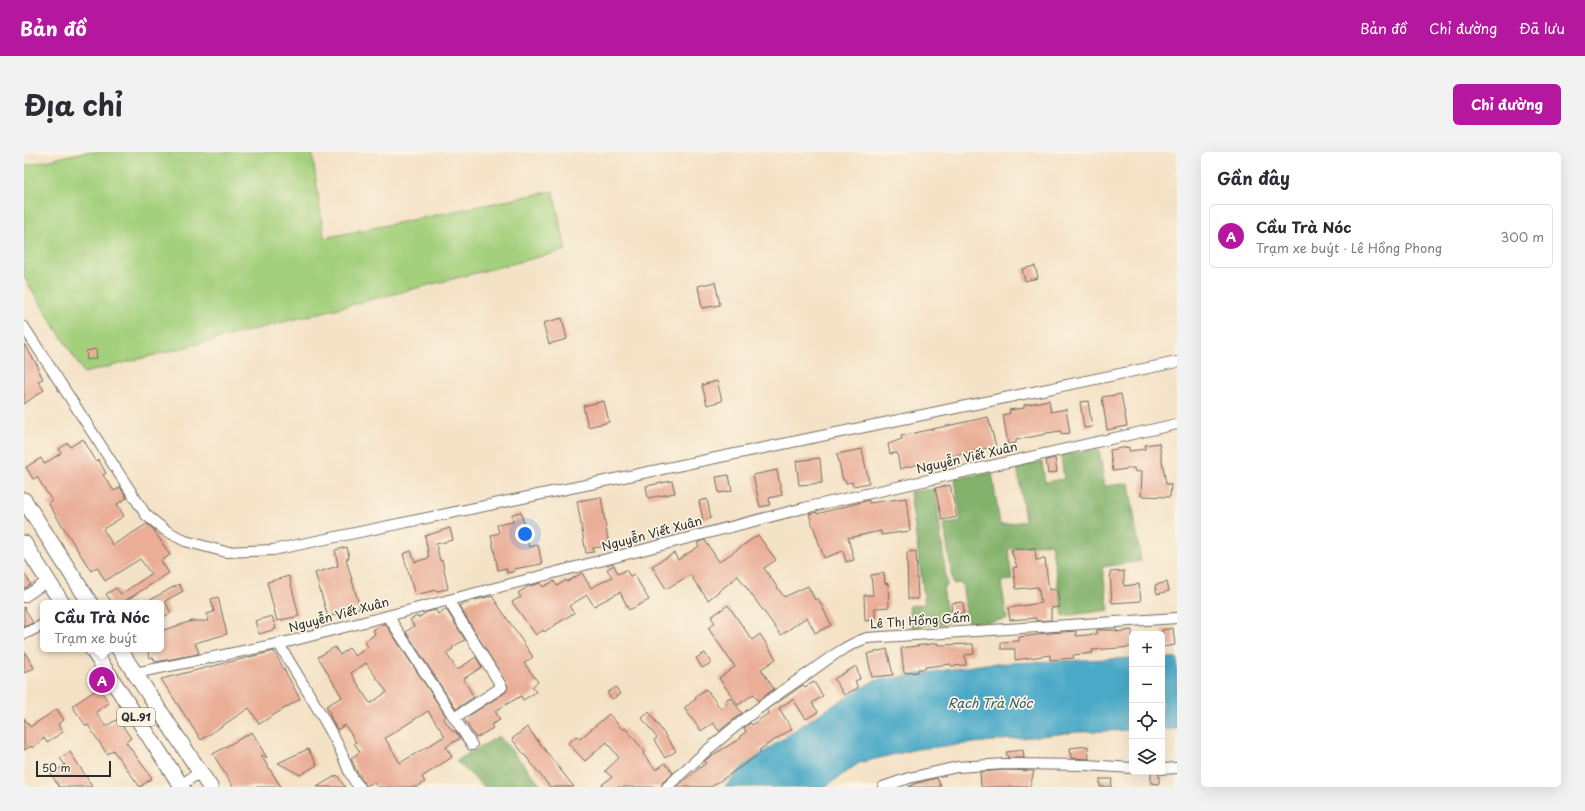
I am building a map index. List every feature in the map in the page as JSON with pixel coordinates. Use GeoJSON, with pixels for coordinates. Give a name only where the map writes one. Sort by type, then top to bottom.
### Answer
{"type":"FeatureCollection","features":[{"type":"Feature","properties":{"kind":"highway"},"geometry":{"type":"LineString","coordinates":[[24,500],[88,600]]}},
{"type":"Feature","properties":{"kind":"highway"},"geometry":{"type":"LineString","coordinates":[[24,543],[60,600]]}},
{"type":"Feature","properties":{"kind":"highway","name":"QL.91"},"geometry":{"type":"LineString","coordinates":[[94,652],[180,786]]}},
{"type":"Feature","properties":{"kind":"highway"},"geometry":{"type":"LineString","coordinates":[[100,662],[114,652]]}},
{"type":"Feature","properties":{"kind":"highway","name":"QL.91"},"geometry":{"type":"LineString","coordinates":[[120,652],[210,787]]}},
{"type":"Feature","properties":{"kind":"street"},"geometry":{"type":"LineString","coordinates":[[24,327],[146,515],[165,530],[185,541],[226,552],[273,550],[1177,362]]}},
{"type":"Feature","properties":{"kind":"street","name":"Nguyễn Viết Xuân"},"geometry":{"type":"LineString","coordinates":[[135,673],[279,644],[804,508],[1177,424]]}},
{"type":"Feature","properties":{"kind":"street"},"geometry":{"type":"LineString","coordinates":[[24,597],[48,581]]}},
{"type":"Feature","properties":{"kind":"street"},"geometry":{"type":"LineString","coordinates":[[448,600],[502,687],[454,718]]}},
{"type":"Feature","properties":{"kind":"street"},"geometry":{"type":"LineString","coordinates":[[388,616],[472,745]]}},
{"type":"Feature","properties":{"kind":"street","name":"Lê Thị Hồng Gấm"},"geometry":{"type":"LineString","coordinates":[[667,787],[718,740],[758,707],[853,643],[867,638],[1177,618]]}},
{"type":"Feature","properties":{"kind":"street"},"geometry":{"type":"LineString","coordinates":[[24,634],[40,626]]}},
{"type":"Feature","properties":{"kind":"street"},"geometry":{"type":"LineString","coordinates":[[279,644],[339,747],[349,772],[360,787]]}},
{"type":"Feature","properties":{"kind":"street"},"geometry":{"type":"LineString","coordinates":[[883,787],[909,778],[957,767],[1005,764],[1086,765],[1129,768]]}},
{"type":"Feature","properties":{"kind":"street"},"geometry":{"type":"LineString","coordinates":[[1165,769],[1177,768]]}},
{"type":"Feature","properties":{"kind":"street"},"geometry":{"type":"LineString","coordinates":[[180,786],[200,772]]}},
{"type":"Feature","properties":{"kind":"green space"},"geometry":{"type":"Polygon","coordinates":[[[84,152],[312,152],[324,238],[553,191],[566,250],[84,373],[24,277],[24,166],[84,152]]]}},
{"type":"Feature","properties":{"kind":"green space"},"geometry":{"type":"Polygon","coordinates":[[[1099,449],[1105,486],[1129,483],[1141,561],[1102,567],[1109,610],[1063,616],[1051,543],[1008,549],[1012,580],[1001,581],[1007,619],[968,625],[962,583],[953,584],[944,524],[961,522],[955,478],[992,473],[1000,525],[1025,521],[1017,465],[1042,462],[1045,482],[1064,479],[1061,455],[1099,449]]]}},
{"type":"Feature","properties":{"kind":"green space"},"geometry":{"type":"Polygon","coordinates":[[[935,489],[947,586],[943,587],[948,623],[912,628],[909,606],[925,604],[910,492],[935,489]]]}},
{"type":"Feature","properties":{"kind":"green space"},"geometry":{"type":"Polygon","coordinates":[[[499,736],[543,787],[484,787],[456,761],[499,736]]]}},
{"type":"Feature","properties":{"kind":"water","name":"Rạch Trà Nóc"},"geometry":{"type":"Polygon","coordinates":[[[1129,658],[1129,730],[1078,732],[917,749],[859,763],[825,787],[725,787],[741,768],[808,721],[873,681],[986,664],[1129,658]]]}},
{"type":"Feature","properties":{"kind":"water"},"geometry":{"type":"Polygon","coordinates":[[[1165,658],[1177,658],[1177,729],[1165,729],[1165,658]]]}},
{"type":"Feature","properties":{"kind":"building"},"geometry":{"type":"Polygon","coordinates":[[[1035,266],[1038,278],[1025,281],[1022,269],[1035,266]]]}},
{"type":"Feature","properties":{"kind":"building"},"geometry":{"type":"Polygon","coordinates":[[[715,282],[720,305],[702,308],[698,286],[715,282]]]}},
{"type":"Feature","properties":{"kind":"building"},"geometry":{"type":"Polygon","coordinates":[[[562,318],[567,339],[549,344],[543,323],[562,318]]]}},
{"type":"Feature","properties":{"kind":"building"},"geometry":{"type":"Polygon","coordinates":[[[24,344],[39,368],[38,369],[43,379],[38,381],[44,390],[24,404],[24,344]]]}},
{"type":"Feature","properties":{"kind":"building"},"geometry":{"type":"Polygon","coordinates":[[[96,349],[97,358],[87,360],[86,351],[96,349]]]}},
{"type":"Feature","properties":{"kind":"building"},"geometry":{"type":"Polygon","coordinates":[[[717,381],[722,401],[707,405],[702,385],[717,381]]]}},
{"type":"Feature","properties":{"kind":"building"},"geometry":{"type":"Polygon","coordinates":[[[1121,394],[1127,426],[1107,430],[1102,397],[1121,394]]]}},
{"type":"Feature","properties":{"kind":"building"},"geometry":{"type":"Polygon","coordinates":[[[1049,400],[1051,412],[1066,409],[1070,433],[1061,434],[1061,431],[1046,433],[1016,440],[1016,443],[1008,444],[1003,415],[1010,413],[1009,410],[1024,408],[1024,405],[1049,400]]]}},
{"type":"Feature","properties":{"kind":"building"},"geometry":{"type":"Polygon","coordinates":[[[604,401],[609,422],[588,427],[583,406],[604,401]]]}},
{"type":"Feature","properties":{"kind":"building"},"geometry":{"type":"Polygon","coordinates":[[[1088,401],[1092,427],[1084,428],[1080,402],[1088,401]]]}},
{"type":"Feature","properties":{"kind":"building"},"geometry":{"type":"Polygon","coordinates":[[[988,417],[996,446],[953,456],[954,458],[936,462],[937,464],[920,468],[919,464],[900,469],[897,453],[890,454],[888,444],[902,439],[901,436],[988,417]]]}},
{"type":"Feature","properties":{"kind":"building"},"geometry":{"type":"Polygon","coordinates":[[[83,439],[96,461],[98,459],[106,473],[103,475],[114,491],[120,487],[127,498],[117,504],[124,516],[103,529],[113,545],[147,524],[153,529],[170,555],[161,561],[169,573],[127,600],[110,600],[106,594],[116,588],[121,594],[151,574],[140,559],[105,581],[97,567],[91,571],[48,503],[52,501],[37,477],[33,479],[26,467],[41,458],[44,464],[61,453],[59,449],[68,443],[70,447],[83,439]]]}},
{"type":"Feature","properties":{"kind":"building"},"geometry":{"type":"Polygon","coordinates":[[[1159,443],[1166,484],[1171,484],[1170,497],[1141,496],[1142,471],[1135,472],[1134,468],[1113,471],[1110,450],[1129,447],[1129,451],[1145,449],[1145,445],[1159,443]]]}},
{"type":"Feature","properties":{"kind":"building"},"geometry":{"type":"Polygon","coordinates":[[[862,449],[869,483],[853,486],[852,482],[846,483],[845,480],[843,480],[837,454],[862,449]]]}},
{"type":"Feature","properties":{"kind":"building"},"geometry":{"type":"Polygon","coordinates":[[[820,458],[822,483],[799,485],[796,461],[820,458]]]}},
{"type":"Feature","properties":{"kind":"building"},"geometry":{"type":"Polygon","coordinates":[[[1055,458],[1057,472],[1048,474],[1046,460],[1055,458]]]}},
{"type":"Feature","properties":{"kind":"building"},"geometry":{"type":"Polygon","coordinates":[[[777,470],[782,495],[769,498],[770,505],[760,507],[753,475],[777,470]]]}},
{"type":"Feature","properties":{"kind":"building"},"geometry":{"type":"Polygon","coordinates":[[[729,475],[732,491],[719,493],[716,477],[729,475]]]}},
{"type":"Feature","properties":{"kind":"building"},"geometry":{"type":"Polygon","coordinates":[[[672,481],[675,493],[648,498],[646,486],[672,481]]]}},
{"type":"Feature","properties":{"kind":"building"},"geometry":{"type":"Polygon","coordinates":[[[950,485],[957,517],[942,520],[935,488],[950,485]]]}},
{"type":"Feature","properties":{"kind":"building"},"geometry":{"type":"Polygon","coordinates":[[[601,497],[609,546],[593,548],[594,552],[586,553],[577,501],[601,497]]]}},
{"type":"Feature","properties":{"kind":"building"},"geometry":{"type":"Polygon","coordinates":[[[906,498],[910,531],[881,535],[881,531],[848,538],[854,560],[846,562],[843,551],[824,558],[809,514],[817,512],[817,514],[869,500],[869,503],[906,498]]]}},
{"type":"Feature","properties":{"kind":"building"},"geometry":{"type":"Polygon","coordinates":[[[707,499],[711,518],[703,520],[699,501],[707,499]]]}},
{"type":"Feature","properties":{"kind":"building"},"geometry":{"type":"Polygon","coordinates":[[[521,512],[529,547],[538,545],[542,564],[514,569],[515,571],[507,573],[506,568],[498,570],[491,535],[499,533],[497,525],[513,522],[512,514],[521,512]]]}},
{"type":"Feature","properties":{"kind":"building"},"geometry":{"type":"Polygon","coordinates":[[[450,528],[453,540],[436,544],[440,561],[442,560],[448,589],[415,595],[403,554],[411,551],[415,562],[429,558],[425,536],[450,528]]]}},
{"type":"Feature","properties":{"kind":"building"},"geometry":{"type":"Polygon","coordinates":[[[758,535],[776,560],[764,568],[784,597],[808,586],[815,600],[818,598],[831,625],[815,633],[807,617],[781,635],[738,576],[708,600],[690,575],[666,589],[652,566],[674,553],[678,560],[699,546],[697,543],[705,540],[719,562],[758,535]]]}},
{"type":"Feature","properties":{"kind":"building"},"geometry":{"type":"Polygon","coordinates":[[[347,547],[349,558],[346,559],[360,608],[328,617],[315,573],[338,566],[335,550],[347,547]]]}},
{"type":"Feature","properties":{"kind":"building"},"geometry":{"type":"Polygon","coordinates":[[[1035,548],[1036,560],[1045,559],[1049,590],[1057,589],[1060,607],[1051,608],[1051,620],[1036,621],[1036,618],[1010,620],[1008,608],[1041,603],[1038,587],[1016,589],[1013,568],[1017,567],[1011,550],[1035,548]]]}},
{"type":"Feature","properties":{"kind":"building"},"geometry":{"type":"Polygon","coordinates":[[[916,551],[918,599],[908,599],[907,552],[916,551]]]}},
{"type":"Feature","properties":{"kind":"building"},"geometry":{"type":"Polygon","coordinates":[[[614,565],[618,574],[626,570],[630,576],[634,574],[649,600],[629,610],[620,592],[594,606],[587,595],[569,606],[574,613],[544,632],[543,630],[536,635],[512,602],[521,597],[518,593],[529,586],[541,583],[543,587],[554,581],[557,586],[582,573],[591,588],[612,577],[607,569],[614,565]]]}},
{"type":"Feature","properties":{"kind":"building"},"geometry":{"type":"Polygon","coordinates":[[[1124,571],[1124,586],[1139,584],[1141,601],[1112,603],[1110,572],[1124,571]]]}},
{"type":"Feature","properties":{"kind":"building"},"geometry":{"type":"Polygon","coordinates":[[[24,573],[31,584],[24,589],[24,573]]]}},
{"type":"Feature","properties":{"kind":"building"},"geometry":{"type":"Polygon","coordinates":[[[884,573],[885,584],[888,583],[889,607],[875,608],[875,620],[865,621],[864,595],[873,595],[871,575],[884,573]]]}},
{"type":"Feature","properties":{"kind":"building"},"geometry":{"type":"Polygon","coordinates":[[[289,576],[299,616],[277,621],[267,582],[289,576]]]}},
{"type":"Feature","properties":{"kind":"building"},"geometry":{"type":"Polygon","coordinates":[[[1167,582],[1169,591],[1157,594],[1155,585],[1167,582]]]}},
{"type":"Feature","properties":{"kind":"building"},"geometry":{"type":"Polygon","coordinates":[[[179,584],[183,591],[165,601],[171,613],[164,616],[164,600],[150,600],[179,584]]]}},
{"type":"Feature","properties":{"kind":"building"},"geometry":{"type":"Polygon","coordinates":[[[492,596],[533,657],[524,663],[538,682],[532,687],[536,692],[523,700],[521,696],[495,711],[500,720],[491,725],[493,728],[476,738],[464,719],[506,692],[508,686],[459,606],[470,601],[492,596]]]}},
{"type":"Feature","properties":{"kind":"building"},"geometry":{"type":"Polygon","coordinates":[[[218,597],[227,634],[195,643],[199,653],[193,655],[155,662],[153,657],[150,658],[148,652],[164,652],[164,630],[192,621],[209,621],[207,614],[214,612],[211,599],[218,597]]]}},
{"type":"Feature","properties":{"kind":"building"},"geometry":{"type":"Polygon","coordinates":[[[963,602],[964,613],[952,614],[951,603],[963,602]]]}},
{"type":"Feature","properties":{"kind":"building"},"geometry":{"type":"Polygon","coordinates":[[[728,605],[752,640],[760,634],[776,659],[761,669],[774,689],[758,701],[754,694],[738,705],[719,678],[735,667],[708,628],[715,623],[711,617],[728,605]]]}},
{"type":"Feature","properties":{"kind":"building"},"geometry":{"type":"Polygon","coordinates":[[[24,607],[33,623],[24,627],[24,607]]]}},
{"type":"Feature","properties":{"kind":"building"},"geometry":{"type":"Polygon","coordinates":[[[446,609],[465,640],[452,647],[453,649],[446,653],[457,670],[476,657],[482,667],[463,679],[474,697],[456,709],[406,632],[414,626],[410,620],[417,616],[418,618],[427,612],[436,610],[438,614],[446,609]]]}},
{"type":"Feature","properties":{"kind":"building"},"geometry":{"type":"Polygon","coordinates":[[[272,616],[276,629],[259,634],[255,621],[272,616]]]}},
{"type":"Feature","properties":{"kind":"building"},"geometry":{"type":"Polygon","coordinates":[[[385,623],[446,716],[443,718],[453,732],[455,731],[460,738],[446,747],[452,757],[422,777],[425,782],[417,787],[377,787],[374,782],[366,786],[356,770],[351,758],[360,752],[354,743],[356,742],[345,725],[337,730],[326,706],[342,697],[318,657],[335,647],[340,655],[349,648],[355,656],[368,647],[365,642],[375,634],[373,630],[385,623]],[[366,663],[351,673],[371,703],[387,692],[366,663]],[[428,711],[385,738],[400,763],[445,736],[428,711]]]}},
{"type":"Feature","properties":{"kind":"building"},"geometry":{"type":"Polygon","coordinates":[[[1173,628],[1175,645],[1165,647],[1165,631],[1162,630],[1173,628]]]}},
{"type":"Feature","properties":{"kind":"building"},"geometry":{"type":"Polygon","coordinates":[[[1097,630],[1117,630],[1117,632],[1132,630],[1129,631],[1129,647],[1092,650],[1093,653],[1073,655],[1074,658],[1050,660],[1050,655],[1015,660],[1015,649],[1001,649],[1001,642],[1019,641],[1019,637],[1037,634],[1076,631],[1076,636],[1097,634],[1097,630]]]}},
{"type":"Feature","properties":{"kind":"building"},"geometry":{"type":"Polygon","coordinates":[[[938,643],[938,645],[973,644],[974,654],[965,655],[966,665],[951,666],[951,664],[925,667],[925,669],[918,669],[918,672],[904,673],[901,648],[938,643]]]}},
{"type":"Feature","properties":{"kind":"building"},"geometry":{"type":"Polygon","coordinates":[[[887,649],[893,675],[872,677],[867,654],[887,649]]]}},
{"type":"Feature","properties":{"kind":"building"},"geometry":{"type":"Polygon","coordinates":[[[24,651],[34,668],[24,673],[24,651]]]}},
{"type":"Feature","properties":{"kind":"building"},"geometry":{"type":"Polygon","coordinates":[[[274,651],[300,699],[259,724],[249,708],[201,740],[161,679],[274,651]]]}},
{"type":"Feature","properties":{"kind":"building"},"geometry":{"type":"Polygon","coordinates":[[[705,653],[711,663],[702,668],[696,658],[705,653]]]}},
{"type":"Feature","properties":{"kind":"building"},"geometry":{"type":"Polygon","coordinates":[[[856,666],[860,679],[855,681],[858,688],[844,695],[834,679],[856,666]]]}},
{"type":"Feature","properties":{"kind":"building"},"geometry":{"type":"Polygon","coordinates":[[[814,682],[823,696],[812,703],[818,712],[806,719],[793,699],[779,708],[792,729],[759,750],[761,753],[711,787],[676,787],[706,763],[704,762],[708,758],[741,738],[740,736],[746,732],[744,728],[750,723],[752,725],[769,713],[767,710],[803,685],[805,687],[814,682]]]}},
{"type":"Feature","properties":{"kind":"building"},"geometry":{"type":"Polygon","coordinates":[[[616,687],[620,694],[612,699],[607,693],[616,687]]]}},
{"type":"Feature","properties":{"kind":"building"},"geometry":{"type":"Polygon","coordinates":[[[99,688],[109,703],[96,712],[106,726],[118,719],[131,738],[126,742],[152,778],[140,787],[113,750],[107,754],[88,725],[86,726],[72,706],[99,688]]]}},
{"type":"Feature","properties":{"kind":"building"},"geometry":{"type":"Polygon","coordinates":[[[706,689],[721,709],[727,704],[725,701],[730,697],[742,713],[719,731],[713,723],[701,731],[684,708],[706,689]]]}},
{"type":"Feature","properties":{"kind":"building"},"geometry":{"type":"Polygon","coordinates":[[[57,709],[64,720],[58,724],[63,732],[47,742],[44,738],[32,748],[31,746],[24,750],[24,718],[30,727],[57,709]]]}},
{"type":"Feature","properties":{"kind":"building"},"geometry":{"type":"Polygon","coordinates":[[[649,712],[676,751],[665,758],[654,740],[657,738],[642,718],[649,712]]]}},
{"type":"Feature","properties":{"kind":"building"},"geometry":{"type":"Polygon","coordinates":[[[609,714],[623,730],[625,728],[645,752],[643,754],[656,770],[665,763],[673,773],[663,782],[661,787],[599,787],[612,777],[605,771],[619,758],[607,742],[585,761],[568,743],[577,736],[580,739],[609,714]]]}},
{"type":"Feature","properties":{"kind":"building"},"geometry":{"type":"Polygon","coordinates":[[[527,727],[574,787],[550,787],[512,739],[527,727]]]}},
{"type":"Feature","properties":{"kind":"building"},"geometry":{"type":"Polygon","coordinates":[[[252,732],[267,758],[260,754],[281,787],[233,787],[213,754],[252,732]]]}},
{"type":"Feature","properties":{"kind":"building"},"geometry":{"type":"Polygon","coordinates":[[[1088,746],[1089,759],[1071,758],[1070,748],[1088,746]]]}},
{"type":"Feature","properties":{"kind":"building"},"geometry":{"type":"Polygon","coordinates":[[[308,749],[317,765],[300,775],[278,763],[308,749]]]}},
{"type":"Feature","properties":{"kind":"building"},"geometry":{"type":"Polygon","coordinates":[[[1023,750],[1024,758],[1008,758],[1006,752],[1023,750]]]}},
{"type":"Feature","properties":{"kind":"building"},"geometry":{"type":"Polygon","coordinates":[[[70,752],[92,787],[59,787],[51,774],[65,765],[60,758],[70,752]]]}},
{"type":"Feature","properties":{"kind":"building"},"geometry":{"type":"Polygon","coordinates":[[[1005,770],[1034,771],[1030,787],[981,787],[980,772],[1005,770]]]}},
{"type":"Feature","properties":{"kind":"building"},"geometry":{"type":"Polygon","coordinates":[[[337,775],[345,787],[317,787],[337,775]]]}},
{"type":"Feature","properties":{"kind":"building"},"geometry":{"type":"Polygon","coordinates":[[[1151,775],[1159,775],[1159,784],[1151,783],[1151,775]]]}},
{"type":"Feature","properties":{"kind":"building"},"geometry":{"type":"Polygon","coordinates":[[[937,778],[941,787],[908,787],[917,783],[937,778]]]}},
{"type":"Feature","properties":{"kind":"building"},"geometry":{"type":"Polygon","coordinates":[[[1100,779],[1112,779],[1111,787],[1100,787],[1100,779]]]}},
{"type":"Feature","properties":{"kind":"place","name":"Cầu Trà Nóc"},"geometry":{"type":"Point","coordinates":[102,680]}}]}
